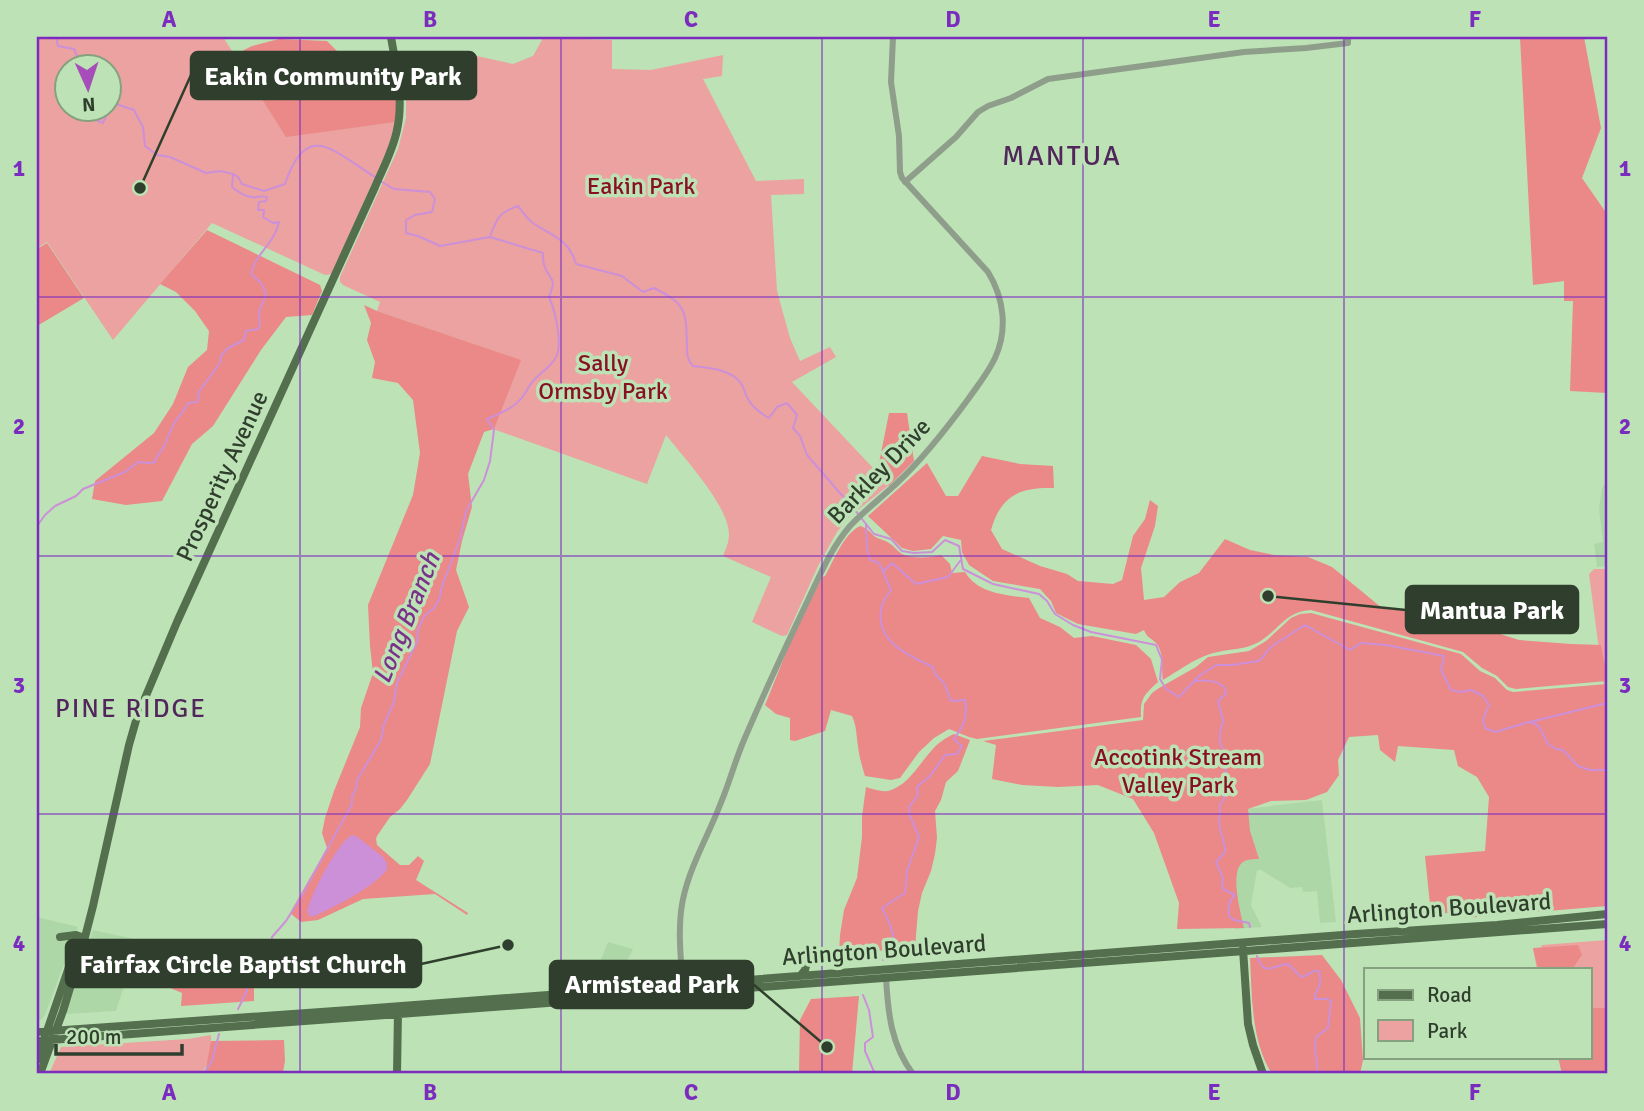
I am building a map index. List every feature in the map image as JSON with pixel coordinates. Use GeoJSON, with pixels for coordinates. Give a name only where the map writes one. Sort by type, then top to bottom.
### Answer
{"type":"FeatureCollection","features":[{"type":"Feature","properties":{"kind":"main road","name":"Prosperity Avenue"},"geometry":{"type":"LineString","coordinates":[[37,1060],[44,1040],[51,1031],[84,938],[129,745],[146,695],[394,140],[399,120],[400,96],[391,37]]}},
{"type":"Feature","properties":{"kind":"main road","name":"Arlington Boulevard"},"geometry":{"type":"LineString","coordinates":[[44,1040],[683,989],[886,978],[1607,914]]}},
{"type":"Feature","properties":{"kind":"main road","name":"Arlington Boulevard"},"geometry":{"type":"LineString","coordinates":[[683,989],[800,976],[1607,924]]}},
{"type":"Feature","properties":{"kind":"main road"},"geometry":{"type":"LineString","coordinates":[[75,953],[70,942],[60,937],[76,935],[84,938]]}},
{"type":"Feature","properties":{"kind":"main road","name":"Prosperity Avenue"},"geometry":{"type":"LineString","coordinates":[[59,1010],[75,953],[84,938]]}},
{"type":"Feature","properties":{"kind":"main road"},"geometry":{"type":"LineString","coordinates":[[1243,947],[1250,1035],[1262,1071],[1269,1074]]}},
{"type":"Feature","properties":{"kind":"main road"},"geometry":{"type":"LineString","coordinates":[[800,976],[807,962]]}},
{"type":"Feature","properties":{"kind":"main road"},"geometry":{"type":"LineString","coordinates":[[37,1029],[59,1010],[68,1024],[86,1028]]}},
{"type":"Feature","properties":{"kind":"main road"},"geometry":{"type":"LineString","coordinates":[[397,1074],[398,1010]]}},
{"type":"Feature","properties":{"kind":"main road","name":"Arlington Boulevard"},"geometry":{"type":"LineString","coordinates":[[37,1029],[51,1031],[398,1010]]}},
{"type":"Feature","properties":{"kind":"main road","name":"Prosperity Avenue"},"geometry":{"type":"LineString","coordinates":[[40,1074],[44,1040]]}},
{"type":"Feature","properties":{"kind":"street"},"geometry":{"type":"LineString","coordinates":[[893,37],[891,82],[899,136],[900,172],[905,182],[978,112],[1048,79],[1244,52],[1306,48],[1348,40]]}},
{"type":"Feature","properties":{"kind":"street","name":"Barkley Drive"},"geometry":{"type":"LineString","coordinates":[[683,989],[680,919],[689,877],[790,637],[830,556],[853,523],[899,481],[943,433],[987,372],[998,350],[1003,312],[994,281],[972,252],[905,182]]}},
{"type":"Feature","properties":{"kind":"street"},"geometry":{"type":"LineString","coordinates":[[886,978],[892,1032],[901,1055],[913,1074]]}},
{"type":"Feature","properties":{"kind":"shaded area"},"geometry":{"type":"Polygon","coordinates":[[[1607,480],[1607,566],[1597,567],[1594,544],[1603,542],[1599,509],[1602,488],[1607,480]]]}},
{"type":"Feature","properties":{"kind":"shaded area"},"geometry":{"type":"Polygon","coordinates":[[[1322,800],[1336,922],[1320,923],[1317,891],[1303,892],[1302,887],[1290,888],[1257,870],[1251,905],[1262,927],[1235,929],[1237,810],[1322,800]]]}},
{"type":"Feature","properties":{"kind":"shaded area"},"geometry":{"type":"Polygon","coordinates":[[[352,835],[383,857],[387,864],[386,871],[349,898],[310,916],[307,912],[309,904],[319,882],[339,848],[352,835]]]}},
{"type":"Feature","properties":{"kind":"shaded area"},"geometry":{"type":"Polygon","coordinates":[[[37,917],[78,927],[45,1015],[37,1022],[37,917]]]}},
{"type":"Feature","properties":{"kind":"shaded area"},"geometry":{"type":"Polygon","coordinates":[[[93,930],[139,940],[116,1011],[67,1014],[66,1011],[93,930]]]}},
{"type":"Feature","properties":{"kind":"shaded area"},"geometry":{"type":"Polygon","coordinates":[[[608,942],[633,949],[622,971],[621,985],[592,987],[593,979],[608,942]]]}},
{"type":"Feature","properties":{"kind":"green space"},"geometry":{"type":"Polygon","coordinates":[[[37,37],[223,37],[286,136],[396,122],[387,150],[332,274],[325,275],[212,223],[113,340],[47,242],[37,248],[37,37]]]}},
{"type":"Feature","properties":{"kind":"green space"},"geometry":{"type":"Polygon","coordinates":[[[1520,37],[1584,37],[1601,128],[1582,178],[1607,214],[1607,393],[1570,391],[1573,301],[1564,301],[1564,281],[1533,285],[1520,37]]]}},
{"type":"Feature","properties":{"kind":"green space"},"geometry":{"type":"Polygon","coordinates":[[[543,38],[612,40],[612,69],[651,70],[723,55],[722,76],[703,79],[756,181],[804,179],[804,194],[771,195],[777,291],[790,338],[800,361],[830,347],[836,357],[792,382],[889,485],[849,517],[837,532],[818,566],[787,635],[782,636],[752,622],[771,577],[723,556],[728,543],[727,522],[714,496],[666,435],[647,484],[493,429],[520,360],[377,311],[380,302],[340,282],[398,149],[406,118],[406,91],[456,85],[454,51],[513,64],[533,56],[543,38]]]}},
{"type":"Feature","properties":{"kind":"green space"},"geometry":{"type":"Polygon","coordinates":[[[279,39],[327,41],[356,70],[394,78],[397,93],[396,122],[286,137],[234,55],[252,46],[279,39]]]}},
{"type":"Feature","properties":{"kind":"green space"},"geometry":{"type":"Polygon","coordinates":[[[207,230],[320,285],[322,291],[312,315],[286,317],[261,350],[213,426],[192,444],[162,501],[126,505],[92,499],[95,481],[154,433],[173,404],[188,367],[207,350],[209,331],[195,311],[176,292],[160,284],[207,230]]]}},
{"type":"Feature","properties":{"kind":"green space"},"geometry":{"type":"Polygon","coordinates":[[[47,243],[84,298],[37,326],[37,249],[47,243]]]}},
{"type":"Feature","properties":{"kind":"green space"},"geometry":{"type":"Polygon","coordinates":[[[364,305],[521,360],[494,429],[484,432],[468,474],[472,507],[456,570],[469,607],[457,631],[430,764],[407,800],[390,817],[376,839],[377,845],[400,865],[409,865],[418,856],[424,861],[416,880],[468,913],[467,915],[435,894],[363,899],[318,920],[301,922],[290,913],[327,848],[322,833],[325,818],[360,727],[361,708],[373,673],[368,605],[413,495],[420,453],[413,400],[398,383],[372,378],[375,362],[367,340],[371,323],[364,305]]]}},
{"type":"Feature","properties":{"kind":"green space"},"geometry":{"type":"Polygon","coordinates":[[[889,413],[907,413],[914,461],[889,486],[877,473],[889,413]]]}},
{"type":"Feature","properties":{"kind":"green space"},"geometry":{"type":"Polygon","coordinates":[[[982,456],[1020,464],[1053,466],[1054,488],[1031,489],[1014,495],[1000,509],[991,530],[1002,549],[1040,566],[1067,574],[1078,581],[1113,584],[1122,580],[1133,536],[1145,519],[1150,500],[1158,506],[1155,526],[1141,568],[1144,600],[1164,597],[1180,582],[1199,573],[1225,539],[1250,550],[1308,557],[1332,567],[1382,608],[1465,618],[1519,640],[1601,645],[1607,665],[1607,681],[1516,689],[1508,687],[1463,652],[1311,610],[1290,617],[1256,644],[1204,656],[1163,680],[1161,652],[1144,630],[1136,634],[1078,624],[1056,613],[1051,601],[1040,589],[993,581],[969,565],[962,552],[961,540],[943,536],[931,549],[913,551],[902,548],[868,516],[927,463],[946,496],[958,496],[982,456]]]}},
{"type":"Feature","properties":{"kind":"green space"},"geometry":{"type":"Polygon","coordinates":[[[860,526],[902,554],[922,558],[941,555],[950,564],[952,573],[965,572],[977,585],[985,589],[1029,598],[1040,618],[1060,627],[1074,638],[1092,636],[1136,645],[1151,659],[1158,682],[1144,697],[1141,717],[977,739],[949,729],[919,752],[900,778],[891,780],[865,776],[852,716],[831,710],[825,731],[795,741],[790,740],[790,718],[776,714],[765,705],[790,643],[822,577],[844,542],[860,526]]]}},
{"type":"Feature","properties":{"kind":"green space"},"geometry":{"type":"Polygon","coordinates":[[[1594,569],[1607,569],[1607,710],[1589,574],[1594,569]]]}},
{"type":"Feature","properties":{"kind":"green space","name":"Accotink Stream Valley Park"},"geometry":{"type":"Polygon","coordinates":[[[1311,613],[1461,654],[1480,671],[1495,678],[1507,690],[1513,692],[1607,684],[1607,906],[1465,918],[1465,912],[1431,914],[1425,856],[1485,851],[1489,797],[1477,777],[1458,766],[1454,750],[1398,746],[1395,762],[1380,750],[1378,735],[1349,737],[1338,760],[1339,775],[1327,792],[1306,800],[1271,801],[1248,809],[1250,831],[1259,859],[1243,862],[1237,874],[1237,893],[1244,928],[1177,929],[1179,903],[1154,833],[1133,799],[1098,785],[1022,785],[992,779],[996,745],[983,741],[1143,720],[1144,704],[1159,688],[1208,657],[1249,651],[1266,641],[1291,618],[1311,613]]]}},
{"type":"Feature","properties":{"kind":"green space"},"geometry":{"type":"Polygon","coordinates":[[[954,734],[970,740],[958,771],[946,782],[935,811],[935,854],[918,911],[915,948],[839,954],[844,910],[857,878],[866,787],[883,791],[895,788],[907,780],[937,745],[954,734]]]}},
{"type":"Feature","properties":{"kind":"green space"},"geometry":{"type":"Polygon","coordinates":[[[1607,940],[1607,1074],[1591,1058],[1592,968],[1537,968],[1533,949],[1541,948],[1542,945],[1607,940]]]}},
{"type":"Feature","properties":{"kind":"green space"},"geometry":{"type":"Polygon","coordinates":[[[1578,945],[1582,955],[1573,968],[1538,968],[1533,948],[1578,945]]]}},
{"type":"Feature","properties":{"kind":"green space"},"geometry":{"type":"Polygon","coordinates":[[[1322,955],[1341,980],[1360,1018],[1363,1060],[1360,1074],[1272,1074],[1256,1033],[1250,958],[1322,955]]]}},
{"type":"Feature","properties":{"kind":"green space"},"geometry":{"type":"Polygon","coordinates":[[[219,957],[226,959],[226,970],[254,969],[254,1001],[181,1006],[182,993],[156,982],[169,970],[178,972],[185,968],[194,986],[205,984],[219,957]]]}},
{"type":"Feature","properties":{"kind":"green space"},"geometry":{"type":"Polygon","coordinates":[[[859,996],[852,1074],[799,1074],[800,1020],[811,999],[859,996]]]}},
{"type":"Feature","properties":{"kind":"green space"},"geometry":{"type":"Polygon","coordinates":[[[1592,1008],[1607,1008],[1607,1074],[1562,1074],[1558,1058],[1592,1058],[1592,1008]]]}},
{"type":"Feature","properties":{"kind":"green space"},"geometry":{"type":"Polygon","coordinates":[[[211,1035],[208,1061],[200,1074],[49,1074],[61,1047],[188,1039],[211,1035]]]}},
{"type":"Feature","properties":{"kind":"green space"},"geometry":{"type":"Polygon","coordinates":[[[284,1040],[283,1072],[205,1074],[211,1041],[284,1040]]]}},
{"type":"Feature","properties":{"kind":"waterway"},"geometry":{"type":"LineString","coordinates":[[56,37],[58,46],[74,49],[75,52]]}},
{"type":"Feature","properties":{"kind":"waterway"},"geometry":{"type":"LineString","coordinates":[[122,106],[134,110],[143,127],[145,146],[157,155],[170,157],[206,173],[220,171],[233,174],[242,184],[264,191],[285,184],[294,164],[303,152],[312,146],[323,146],[334,151],[375,177]]}},
{"type":"Feature","properties":{"kind":"waterway"},"geometry":{"type":"LineString","coordinates":[[37,526],[55,506],[76,496],[83,489],[125,472],[138,462],[155,462],[173,425],[188,403],[197,402],[198,393],[220,363],[221,356],[228,348],[244,340],[246,331],[258,329],[259,312],[266,294],[261,283],[251,274],[279,222],[273,223],[263,217],[264,210],[258,210],[259,202],[266,201],[267,197],[248,196],[232,187],[233,175]]}},
{"type":"Feature","properties":{"kind":"waterway"},"geometry":{"type":"LineString","coordinates":[[382,182],[394,189],[430,192],[435,199],[432,212],[415,215],[406,220],[406,233],[440,246],[490,237],[499,217],[518,206],[531,221],[564,243],[576,264],[622,276],[643,292],[654,288],[673,299],[685,316],[687,354],[693,366],[719,370],[736,378],[752,405],[769,418],[777,407],[787,403],[797,415],[793,428],[800,436],[807,455],[859,515]]}},
{"type":"Feature","properties":{"kind":"waterway","name":"Long Branch"},"geometry":{"type":"LineString","coordinates":[[238,1009],[247,991],[249,969],[257,966],[259,957],[271,948],[272,937],[301,897],[352,804],[357,780],[381,740],[384,724],[394,702],[397,683],[417,642],[418,629],[425,615],[439,600],[460,539],[466,511],[484,480],[490,461],[494,430],[487,419],[516,403],[551,364],[558,351],[557,327],[549,297],[553,282],[544,265],[543,253],[490,237]]}},
{"type":"Feature","properties":{"kind":"waterway"},"geometry":{"type":"LineString","coordinates":[[862,519],[874,534],[891,539],[902,551],[932,552],[945,540],[959,546],[963,569],[993,584],[1039,594],[1055,614],[1073,625],[1091,632],[1156,645],[1162,660],[1160,679],[1166,689],[1179,697],[1199,676],[1216,665],[1259,661],[1272,646],[1305,625],[1350,650],[1361,643],[1444,656],[1441,670],[1451,690],[1471,690],[1483,696],[1489,705],[1483,720],[1485,728],[1495,732],[1529,722],[1536,724],[1548,744],[1563,750],[1578,766],[1590,770],[1607,770]]}},
{"type":"Feature","properties":{"kind":"waterway"},"geometry":{"type":"LineString","coordinates":[[866,525],[870,560],[879,563],[883,571]]}},
{"type":"Feature","properties":{"kind":"waterway"},"geometry":{"type":"LineString","coordinates":[[883,960],[892,946],[893,934],[882,908],[905,893],[907,871],[919,837],[909,807],[918,795],[917,787],[930,776],[945,755],[957,754],[962,746],[954,739],[963,725],[966,712],[965,700],[951,701],[944,683],[935,674],[933,667],[905,653],[884,631],[881,607],[891,590],[883,572],[892,563],[916,584],[948,577],[960,561]]}},
{"type":"Feature","properties":{"kind":"waterway"},"geometry":{"type":"LineString","coordinates":[[1196,681],[1212,681],[1225,688],[1226,693],[1218,701],[1223,721],[1220,743],[1226,758],[1227,779],[1222,791],[1224,799],[1220,804],[1219,823],[1225,852],[1216,862],[1223,878],[1223,889],[1235,895],[1229,905],[1229,916],[1234,920],[1249,923],[1250,927]]}},
{"type":"Feature","properties":{"kind":"waterway"},"geometry":{"type":"LineString","coordinates":[[1530,722],[1607,703]]}},
{"type":"Feature","properties":{"kind":"waterway"},"geometry":{"type":"LineString","coordinates":[[1257,956],[1263,967],[1270,969],[1288,964],[1303,977],[1319,971],[1320,985],[1315,999],[1331,1001],[1328,1028],[1316,1037],[1318,1074]]}},
{"type":"Feature","properties":{"kind":"waterway"},"geometry":{"type":"LineString","coordinates":[[863,995],[869,1010],[873,1037],[865,1043],[865,1051],[875,1074]]}},
{"type":"Feature","properties":{"kind":"waterway"},"geometry":{"type":"LineString","coordinates":[[206,1074],[219,1034]]}},
{"type":"Feature","properties":{"kind":"waterway"},"geometry":{"type":"LineString","coordinates":[[190,1074],[206,1074]]}},
{"type":"Feature","properties":{"kind":"place","name":"Eakin Community Park"},"geometry":{"type":"Point","coordinates":[140,188]}},
{"type":"Feature","properties":{"kind":"place","name":"Mantua Park"},"geometry":{"type":"Point","coordinates":[1268,596]}},
{"type":"Feature","properties":{"kind":"place","name":"Fairfax Circle Baptist Church"},"geometry":{"type":"Point","coordinates":[508,945]}},
{"type":"Feature","properties":{"kind":"place","name":"Armistead Park"},"geometry":{"type":"Point","coordinates":[827,1047]}},
{"type":"Feature","properties":{"kind":"district","name":"MANTUA"},"geometry":{"type":"Point","coordinates":[1062,156]}},
{"type":"Feature","properties":{"kind":"district","name":"PINE RIDGE"},"geometry":{"type":"Point","coordinates":[131,709]}},
{"type":"Feature","properties":{"kind":"park label","name":"Eakin Park"},"geometry":{"type":"Point","coordinates":[641,186]}},
{"type":"Feature","properties":{"kind":"park label","name":"Sally Ormsby Park"},"geometry":{"type":"Point","coordinates":[603,377]}}]}
